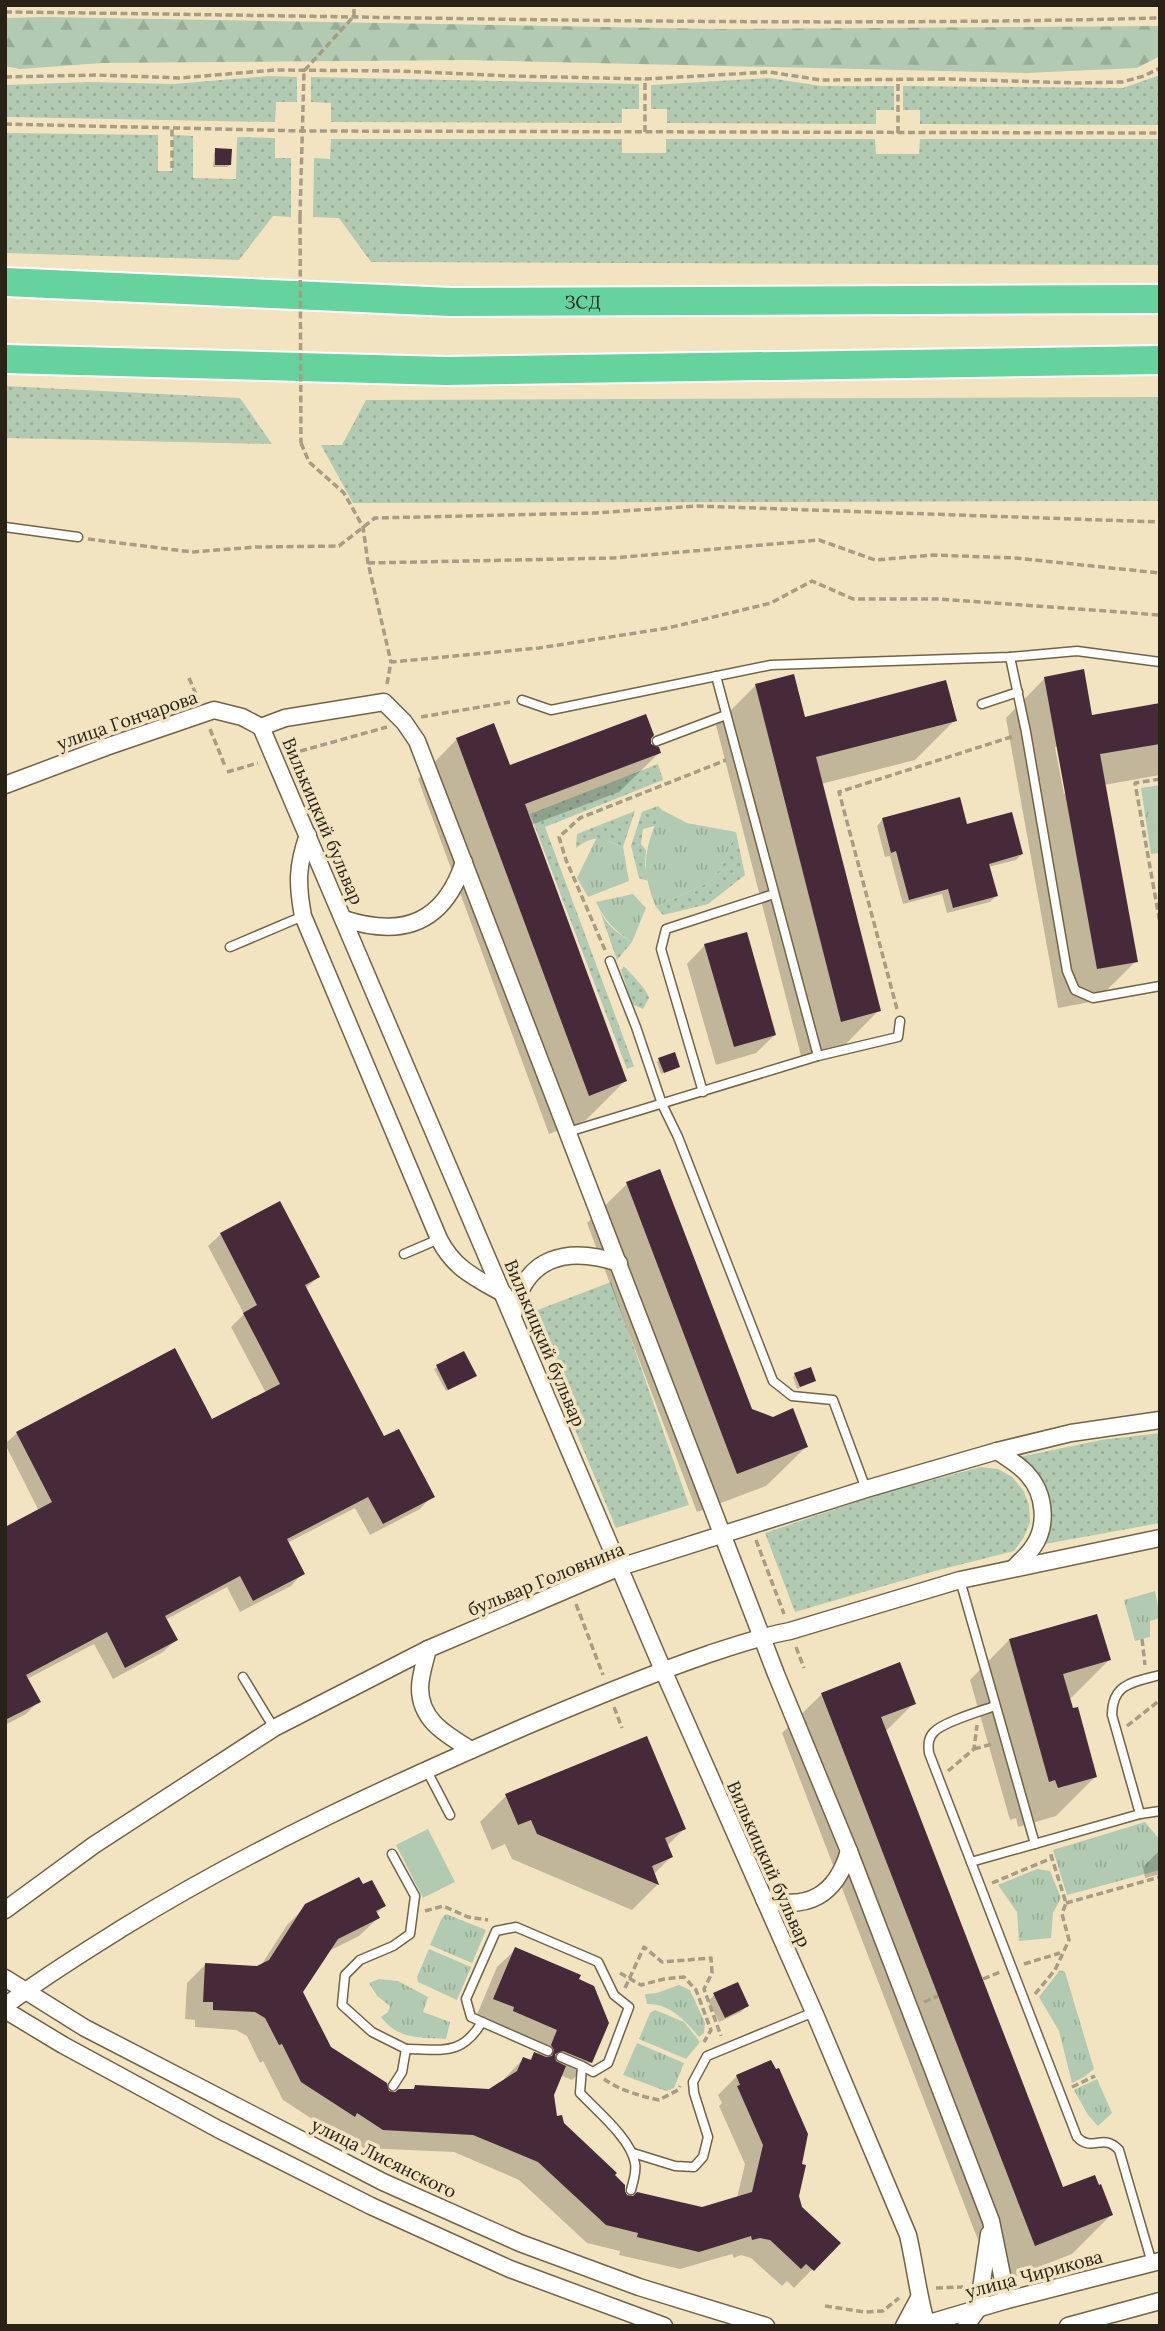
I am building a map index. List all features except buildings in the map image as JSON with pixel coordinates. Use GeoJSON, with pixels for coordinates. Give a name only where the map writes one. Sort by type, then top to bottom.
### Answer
{"type":"FeatureCollection","features":[{"type":"Feature","properties":{"kind":"highway","name":"ЗСД"},"geometry":{"type":"LineString","coordinates":[[5,282],[451,302],[1160,299]]}},
{"type":"Feature","properties":{"kind":"highway"},"geometry":{"type":"LineString","coordinates":[[5,359],[446,371],[1160,360]]}},
{"type":"Feature","properties":{"kind":"street","name":"Вилькицкий бульвар"},"geometry":{"type":"LineString","coordinates":[[384,702],[285,718],[261,727],[663,1670],[814,2012],[908,2235],[917,2273],[924,2325]]}},
{"type":"Feature","properties":{"kind":"street"},"geometry":{"type":"LineString","coordinates":[[384,702],[404,722],[417,741],[990,2221],[1007,2300]]}},
{"type":"Feature","properties":{"kind":"street","name":"улица Гончарова"},"geometry":{"type":"LineString","coordinates":[[5,785],[214,710],[242,717],[261,727]]}},
{"type":"Feature","properties":{"kind":"street"},"geometry":{"type":"LineString","coordinates":[[307,835],[299,860],[298,888],[303,916],[439,1239],[446,1253],[460,1268],[503,1294]]}},
{"type":"Feature","properties":{"kind":"street"},"geometry":{"type":"LineString","coordinates":[[344,919],[365,926],[384,928],[412,924],[449,897],[457,884],[464,862]]}},
{"type":"Feature","properties":{"kind":"street"},"geometry":{"type":"LineString","coordinates":[[513,1315],[516,1299],[524,1283],[536,1270],[550,1261],[566,1255],[583,1254],[619,1263]]}},
{"type":"Feature","properties":{"kind":"street","name":"бульвар Головнина"},"geometry":{"type":"LineString","coordinates":[[5,1910],[94,1845],[274,1728],[428,1649],[620,1567],[866,1489],[997,1451],[1071,1433],[1160,1420]]}},
{"type":"Feature","properties":{"kind":"street"},"geometry":{"type":"LineString","coordinates":[[997,1451],[1027,1474],[1037,1489],[1043,1507],[1042,1530],[1033,1547],[1014,1568]]}},
{"type":"Feature","properties":{"kind":"street"},"geometry":{"type":"LineString","coordinates":[[664,2326],[510,2269],[371,2206],[218,2129],[74,2051],[5,2008],[25,1991],[189,1886],[426,1769],[663,1670],[763,1636],[790,1631],[960,1580],[1160,1538]]}},
{"type":"Feature","properties":{"kind":"street"},"geometry":{"type":"LineString","coordinates":[[428,1649],[420,1688],[422,1705],[431,1722],[471,1750]]}},
{"type":"Feature","properties":{"kind":"street"},"geometry":{"type":"LineString","coordinates":[[764,1899],[782,1904],[801,1903],[818,1896],[833,1885],[844,1869],[849,1851]]}},
{"type":"Feature","properties":{"kind":"street","name":"улица Лисянского"},"geometry":{"type":"LineString","coordinates":[[5,1978],[85,2028],[383,2182],[520,2243],[639,2287],[766,2326]]}},
{"type":"Feature","properties":{"kind":"street"},"geometry":{"type":"LineString","coordinates":[[966,2326],[978,2309],[990,2221]]}},
{"type":"Feature","properties":{"kind":"street","name":"улица Чирикова"},"geometry":{"type":"LineString","coordinates":[[924,2325],[1007,2300],[1156,2262]]}},
{"type":"Feature","properties":{"kind":"street"},"geometry":{"type":"LineString","coordinates":[[904,2326],[919,2298]]}},
{"type":"Feature","properties":{"kind":"street"},"geometry":{"type":"LineString","coordinates":[[1068,2326],[1160,2301]]}},
{"type":"Feature","properties":{"kind":"lane"},"geometry":{"type":"LineString","coordinates":[[5,527],[78,537]]}},
{"type":"Feature","properties":{"kind":"lane"},"geometry":{"type":"LineString","coordinates":[[522,700],[551,710],[771,665],[1010,657],[1077,650],[1160,662]]}},
{"type":"Feature","properties":{"kind":"lane"},"geometry":{"type":"LineString","coordinates":[[1010,657],[1026,732],[1067,971],[1075,990],[1093,998],[1160,986]]}},
{"type":"Feature","properties":{"kind":"lane"},"geometry":{"type":"LineString","coordinates":[[716,676],[818,1056]]}},
{"type":"Feature","properties":{"kind":"lane"},"geometry":{"type":"LineString","coordinates":[[982,704],[1018,692]]}},
{"type":"Feature","properties":{"kind":"lane"},"geometry":{"type":"LineString","coordinates":[[657,741],[726,715]]}},
{"type":"Feature","properties":{"kind":"lane"},"geometry":{"type":"LineString","coordinates":[[703,1091],[661,949],[666,929],[774,894]]}},
{"type":"Feature","properties":{"kind":"lane"},"geometry":{"type":"LineString","coordinates":[[230,947],[303,916]]}},
{"type":"Feature","properties":{"kind":"lane"},"geometry":{"type":"LineString","coordinates":[[610,961],[662,1104],[678,1137],[773,1381],[792,1396],[833,1401],[866,1489]]}},
{"type":"Feature","properties":{"kind":"lane"},"geometry":{"type":"LineString","coordinates":[[568,1132],[818,1056],[898,1037],[900,1021]]}},
{"type":"Feature","properties":{"kind":"lane"},"geometry":{"type":"LineString","coordinates":[[404,1254],[439,1239]]}},
{"type":"Feature","properties":{"kind":"lane"},"geometry":{"type":"LineString","coordinates":[[960,1580],[1035,1844]]}},
{"type":"Feature","properties":{"kind":"lane"},"geometry":{"type":"LineString","coordinates":[[1140,1814],[1112,1715],[1112,1702],[1118,1691],[1129,1684],[1160,1675]]}},
{"type":"Feature","properties":{"kind":"lane"},"geometry":{"type":"LineString","coordinates":[[243,1677],[274,1728]]}},
{"type":"Feature","properties":{"kind":"lane"},"geometry":{"type":"LineString","coordinates":[[996,1706],[940,1728],[932,1734],[928,1743],[929,1753],[1077,2137],[1083,2143],[1112,2142],[1119,2150],[1156,2262]]}},
{"type":"Feature","properties":{"kind":"lane"},"geometry":{"type":"LineString","coordinates":[[426,1769],[450,1815]]}},
{"type":"Feature","properties":{"kind":"lane"},"geometry":{"type":"LineString","coordinates":[[971,1863],[1140,1814],[1160,1811]]}},
{"type":"Feature","properties":{"kind":"lane"},"geometry":{"type":"LineString","coordinates":[[391,1854],[415,1896],[410,1934],[393,1946],[360,1960],[345,1975],[342,2005],[372,2032],[406,2049],[456,2049],[473,2036],[482,2022]]}},
{"type":"Feature","properties":{"kind":"lane"},"geometry":{"type":"LineString","coordinates":[[548,2051],[471,2017],[466,1998],[496,1931],[516,1927],[597,1962],[614,1995],[629,2007],[608,2063],[593,2072],[561,2057]]}},
{"type":"Feature","properties":{"kind":"lane"},"geometry":{"type":"LineString","coordinates":[[633,2152],[675,2166],[694,2167],[703,2157],[708,2137],[693,2082],[707,2056],[814,2012]]}},
{"type":"Feature","properties":{"kind":"lane"},"geometry":{"type":"LineString","coordinates":[[393,2087],[402,2072],[406,2049]]}},
{"type":"Feature","properties":{"kind":"lane"},"geometry":{"type":"LineString","coordinates":[[582,2066],[580,2093],[633,2152],[636,2166],[631,2190]]}},
{"type":"Feature","properties":{"kind":"path"},"geometry":{"type":"LineString","coordinates":[[354,5],[354,16],[304,71],[300,217],[301,443],[309,462],[344,493],[363,527],[368,563],[391,662],[384,702]]}},
{"type":"Feature","properties":{"kind":"path"},"geometry":{"type":"LineString","coordinates":[[5,12],[811,23],[1160,18]]}},
{"type":"Feature","properties":{"kind":"path"},"geometry":{"type":"LineString","coordinates":[[5,77],[96,75],[180,78],[275,70],[645,79],[769,72],[821,80],[1122,82],[1160,68]]}},
{"type":"Feature","properties":{"kind":"path"},"geometry":{"type":"LineString","coordinates":[[645,79],[645,132]]}},
{"type":"Feature","properties":{"kind":"path"},"geometry":{"type":"LineString","coordinates":[[898,80],[898,133]]}},
{"type":"Feature","properties":{"kind":"path"},"geometry":{"type":"LineString","coordinates":[[5,124],[303,131],[1160,133]]}},
{"type":"Feature","properties":{"kind":"path"},"geometry":{"type":"LineString","coordinates":[[172,128],[172,168]]}},
{"type":"Feature","properties":{"kind":"path"},"geometry":{"type":"LineString","coordinates":[[78,537],[192,552],[256,547],[339,546],[375,518],[596,513],[696,506],[1160,522]]}},
{"type":"Feature","properties":{"kind":"path"},"geometry":{"type":"LineString","coordinates":[[368,563],[613,558],[819,540],[875,560],[934,555],[1014,558],[1160,573]]}},
{"type":"Feature","properties":{"kind":"path"},"geometry":{"type":"LineString","coordinates":[[391,662],[539,648],[668,628],[771,603],[812,581],[853,599],[940,599],[1160,615]]}},
{"type":"Feature","properties":{"kind":"path"},"geometry":{"type":"LineString","coordinates":[[418,718],[522,700]]}},
{"type":"Feature","properties":{"kind":"path"},"geometry":{"type":"LineString","coordinates":[[288,755],[387,727]]}},
{"type":"Feature","properties":{"kind":"path"},"geometry":{"type":"LineString","coordinates":[[900,1021],[839,792],[1026,732]]}},
{"type":"Feature","properties":{"kind":"path"},"geometry":{"type":"LineString","coordinates":[[610,961],[566,860],[559,837],[580,818],[737,756]]}},
{"type":"Feature","properties":{"kind":"path"},"geometry":{"type":"LineString","coordinates":[[227,772],[258,763]]}},
{"type":"Feature","properties":{"kind":"path"},"geometry":{"type":"LineString","coordinates":[[1160,779],[1135,783],[1160,923]]}},
{"type":"Feature","properties":{"kind":"path"},"geometry":{"type":"LineString","coordinates":[[754,1535],[786,1619]]}},
{"type":"Feature","properties":{"kind":"path"},"geometry":{"type":"LineString","coordinates":[[574,1599],[603,1677]]}},
{"type":"Feature","properties":{"kind":"path"},"geometry":{"type":"LineString","coordinates":[[1142,1639],[1147,1679]]}},
{"type":"Feature","properties":{"kind":"path"},"geometry":{"type":"LineString","coordinates":[[794,1642],[804,1668]]}},
{"type":"Feature","properties":{"kind":"path"},"geometry":{"type":"LineString","coordinates":[[1117,1734],[1160,1700]]}},
{"type":"Feature","properties":{"kind":"path"},"geometry":{"type":"LineString","coordinates":[[613,1704],[622,1728]]}},
{"type":"Feature","properties":{"kind":"path"},"geometry":{"type":"LineString","coordinates":[[974,1749],[979,1712]]}},
{"type":"Feature","properties":{"kind":"path"},"geometry":{"type":"LineString","coordinates":[[939,1780],[974,1749],[1005,1740]]}},
{"type":"Feature","properties":{"kind":"path"},"geometry":{"type":"LineString","coordinates":[[1024,1998],[1037,1993],[1055,1970],[1069,1940],[1062,1914],[1066,1903],[1047,1841]]}},
{"type":"Feature","properties":{"kind":"path"},"geometry":{"type":"LineString","coordinates":[[981,1888],[1052,1857]]}},
{"type":"Feature","properties":{"kind":"path"},"geometry":{"type":"LineString","coordinates":[[1066,1903],[1160,1877]]}},
{"type":"Feature","properties":{"kind":"path"},"geometry":{"type":"LineString","coordinates":[[425,1911],[443,1906],[468,1917],[489,1920],[499,1917]]}},
{"type":"Feature","properties":{"kind":"path"},"geometry":{"type":"LineString","coordinates":[[620,1999],[644,1947],[662,1962],[710,1958],[712,1973],[704,1989],[725,2048]]}},
{"type":"Feature","properties":{"kind":"path"},"geometry":{"type":"LineString","coordinates":[[616,1967],[620,1974],[641,1985],[684,1977],[696,1990],[711,2030],[702,2047]]}},
{"type":"Feature","properties":{"kind":"path"},"geometry":{"type":"LineString","coordinates":[[924,2002],[938,1996]]}},
{"type":"Feature","properties":{"kind":"path"},"geometry":{"type":"LineString","coordinates":[[596,2070],[617,2089],[659,2100],[678,2090],[684,2078]]}},
{"type":"Feature","properties":{"kind":"path"},"geometry":{"type":"LineString","coordinates":[[1060,2093],[1095,2076]]}},
{"type":"Feature","properties":{"kind":"green space"},"geometry":{"type":"Polygon","coordinates":[[[5,18],[719,29],[1160,26],[1160,56],[1137,68],[1026,73],[466,60],[102,63],[20,69],[5,66],[5,18]]]}},
{"type":"Feature","properties":{"kind":"green space"},"geometry":{"type":"Polygon","coordinates":[[[1160,75],[1160,125],[920,124],[920,110],[903,110],[903,86],[1123,88],[1160,75]]]}},
{"type":"Feature","properties":{"kind":"green space"},"geometry":{"type":"Polygon","coordinates":[[[269,76],[297,77],[297,102],[276,102],[275,122],[5,117],[5,85],[89,82],[174,84],[269,76]]]}},
{"type":"Feature","properties":{"kind":"green space"},"geometry":{"type":"Polygon","coordinates":[[[311,77],[639,84],[639,109],[622,109],[622,123],[331,122],[331,103],[311,102],[311,77]]]}},
{"type":"Feature","properties":{"kind":"green space"},"geometry":{"type":"Polygon","coordinates":[[[769,78],[821,86],[894,86],[894,110],[876,110],[876,124],[667,123],[667,109],[651,109],[651,85],[769,78]]]}},
{"type":"Feature","properties":{"kind":"green space"},"geometry":{"type":"Polygon","coordinates":[[[5,133],[158,135],[158,171],[172,171],[173,135],[193,136],[193,178],[236,179],[237,137],[275,138],[275,158],[291,158],[291,217],[273,216],[239,260],[5,253],[5,133]]]}},
{"type":"Feature","properties":{"kind":"green space"},"geometry":{"type":"Polygon","coordinates":[[[331,139],[622,139],[622,153],[666,153],[666,139],[875,139],[876,154],[919,154],[920,139],[1160,139],[1160,265],[371,262],[339,218],[313,217],[314,158],[330,159],[331,139]]]}},
{"type":"Feature","properties":{"kind":"green space"},"geometry":{"type":"Polygon","coordinates":[[[5,386],[240,398],[272,444],[5,438],[5,386]]]}},
{"type":"Feature","properties":{"kind":"green space"},"geometry":{"type":"Polygon","coordinates":[[[1160,397],[1160,501],[353,503],[321,445],[342,445],[366,400],[1160,397]]]}},
{"type":"Feature","properties":{"kind":"green space"},"geometry":{"type":"Polygon","coordinates":[[[658,764],[663,780],[545,827],[634,1066],[627,1069],[530,814],[658,764]]]}},
{"type":"Feature","properties":{"kind":"green space"},"geometry":{"type":"Polygon","coordinates":[[[1160,785],[1160,853],[1151,854],[1141,788],[1160,785]]]}},
{"type":"Feature","properties":{"kind":"green space"},"geometry":{"type":"Polygon","coordinates":[[[658,806],[662,810],[655,826],[643,829],[641,844],[646,850],[648,881],[639,878],[631,846],[642,812],[658,806]]]}},
{"type":"Feature","properties":{"kind":"green space"},"geometry":{"type":"Polygon","coordinates":[[[662,810],[687,823],[736,832],[721,867],[711,881],[656,907],[648,881],[646,858],[651,835],[662,810]]]}},
{"type":"Feature","properties":{"kind":"green space"},"geometry":{"type":"Polygon","coordinates":[[[635,811],[623,847],[594,839],[576,848],[577,834],[635,811]]]}},
{"type":"Feature","properties":{"kind":"green space"},"geometry":{"type":"Polygon","coordinates":[[[736,832],[745,875],[708,904],[663,915],[656,907],[711,881],[721,867],[736,832]]]}},
{"type":"Feature","properties":{"kind":"green space"},"geometry":{"type":"Polygon","coordinates":[[[597,837],[623,847],[629,881],[588,897],[577,878],[597,837]]]}},
{"type":"Feature","properties":{"kind":"green space"},"geometry":{"type":"Polygon","coordinates":[[[633,894],[646,908],[632,942],[611,925],[596,902],[633,894]]]}},
{"type":"Feature","properties":{"kind":"green space"},"geometry":{"type":"Polygon","coordinates":[[[600,911],[618,933],[632,942],[617,960],[600,911]]]}},
{"type":"Feature","properties":{"kind":"green space"},"geometry":{"type":"Polygon","coordinates":[[[624,966],[649,998],[643,1009],[632,1004],[621,970],[624,966]]]}},
{"type":"Feature","properties":{"kind":"green space"},"geometry":{"type":"Polygon","coordinates":[[[611,1282],[689,1505],[616,1528],[527,1314],[611,1282]]]}},
{"type":"Feature","properties":{"kind":"green space"},"geometry":{"type":"Polygon","coordinates":[[[1160,1433],[1160,1523],[1045,1544],[1050,1516],[1047,1496],[1037,1478],[1019,1457],[1101,1440],[1160,1433]]]}},
{"type":"Feature","properties":{"kind":"green space"},"geometry":{"type":"Polygon","coordinates":[[[981,1467],[998,1469],[1012,1477],[1023,1490],[1029,1505],[1030,1522],[1014,1551],[795,1612],[765,1533],[883,1493],[981,1467]]]}},
{"type":"Feature","properties":{"kind":"green space"},"geometry":{"type":"Polygon","coordinates":[[[1155,1591],[1160,1618],[1150,1621],[1150,1637],[1135,1641],[1124,1600],[1155,1591]]]}},
{"type":"Feature","properties":{"kind":"green space"},"geometry":{"type":"Polygon","coordinates":[[[1145,1822],[1160,1840],[1160,1870],[1067,1895],[1053,1850],[1145,1822]]]}},
{"type":"Feature","properties":{"kind":"green space"},"geometry":{"type":"Polygon","coordinates":[[[428,1829],[455,1882],[423,1898],[396,1845],[428,1829]]]}},
{"type":"Feature","properties":{"kind":"green space"},"geometry":{"type":"Polygon","coordinates":[[[1037,1869],[1050,1871],[1061,1898],[1053,1913],[1051,1938],[1019,1941],[1017,1912],[998,1885],[1037,1869]]]}},
{"type":"Feature","properties":{"kind":"green space"},"geometry":{"type":"Polygon","coordinates":[[[446,1914],[486,1930],[472,1963],[430,1945],[446,1914]]]}},
{"type":"Feature","properties":{"kind":"green space"},"geometry":{"type":"Polygon","coordinates":[[[429,1949],[471,1967],[457,2000],[418,1982],[417,1977],[429,1949]]]}},
{"type":"Feature","properties":{"kind":"green space"},"geometry":{"type":"Polygon","coordinates":[[[1060,1970],[1065,1972],[1094,2069],[1072,2083],[1059,2031],[1039,1997],[1060,1970]]]}},
{"type":"Feature","properties":{"kind":"green space"},"geometry":{"type":"Polygon","coordinates":[[[379,1979],[398,1981],[428,1997],[423,2012],[450,2022],[446,2039],[402,2034],[388,2024],[381,2017],[388,2012],[390,2006],[377,1996],[369,1983],[379,1979]]]}},
{"type":"Feature","properties":{"kind":"green space"},"geometry":{"type":"Polygon","coordinates":[[[679,1985],[690,1990],[705,2023],[704,2033],[699,2037],[683,2019],[670,2010],[663,2006],[647,2004],[645,1994],[657,1993],[679,1985]]]}},
{"type":"Feature","properties":{"kind":"green space"},"geometry":{"type":"Polygon","coordinates":[[[655,2010],[684,2022],[700,2042],[686,2059],[639,2039],[650,2013],[655,2010]]]}},
{"type":"Feature","properties":{"kind":"green space"},"geometry":{"type":"Polygon","coordinates":[[[637,2043],[684,2063],[674,2088],[663,2090],[623,2075],[637,2043]]]}},
{"type":"Feature","properties":{"kind":"green space"},"geometry":{"type":"Polygon","coordinates":[[[1097,2079],[1112,2113],[1098,2126],[1088,2115],[1074,2090],[1097,2079]]]}}]}
